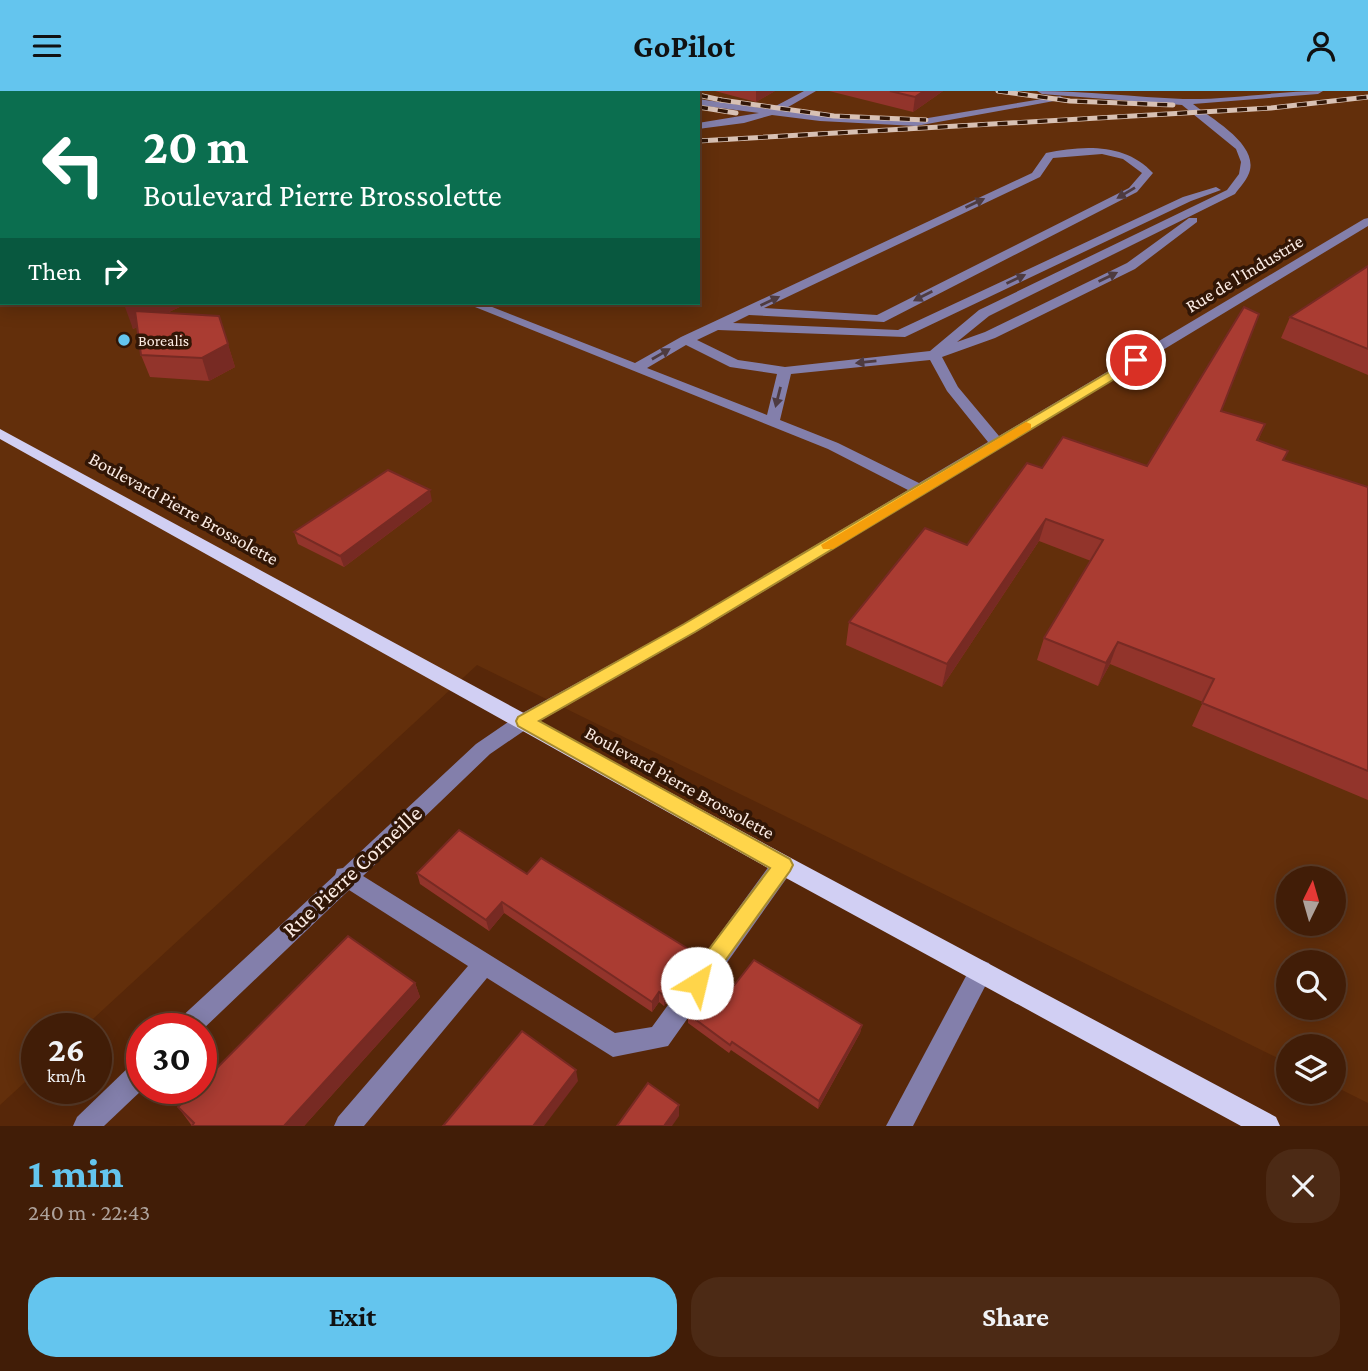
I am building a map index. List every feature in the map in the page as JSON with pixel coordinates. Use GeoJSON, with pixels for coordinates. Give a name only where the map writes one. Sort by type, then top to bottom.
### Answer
{"type":"FeatureCollection","features":[{"type":"Feature","properties":{"kind":"main road","name":"Boulevard Pierre Brossolette"},"geometry":{"type":"LineString","coordinates":[[0,433],[783,865],[1267,1126]]}},
{"type":"Feature","properties":{"kind":"street"},"geometry":{"type":"LineString","coordinates":[[700,126],[727,124],[772,113],[811,91]]}},
{"type":"Feature","properties":{"kind":"street"},"geometry":{"type":"LineString","coordinates":[[1042,91],[1185,102],[1318,91]]}},
{"type":"Feature","properties":{"kind":"street"},"geometry":{"type":"LineString","coordinates":[[700,102],[772,113],[916,123],[1087,95]]}},
{"type":"Feature","properties":{"kind":"street"},"geometry":{"type":"LineString","coordinates":[[934,355],[984,313],[1231,192],[1239,182],[1246,162],[1241,148],[1185,102]]}},
{"type":"Feature","properties":{"kind":"street"},"geometry":{"type":"LineString","coordinates":[[636,368],[686,340],[715,326],[1036,174],[1050,155],[1092,149],[1117,153],[1137,161],[1148,173],[1133,190],[879,319],[747,311]]}},
{"type":"Feature","properties":{"kind":"street"},"geometry":{"type":"LineString","coordinates":[[715,326],[900,334],[1187,199],[1239,182]]}},
{"type":"Feature","properties":{"kind":"street"},"geometry":{"type":"LineString","coordinates":[[686,340],[735,364],[785,371],[934,355],[990,335],[1131,266],[1191,222],[1205,205]]}},
{"type":"Feature","properties":{"kind":"street","name":"Rue de l'Industrie"},"geometry":{"type":"LineString","coordinates":[[524,721],[690,628],[1368,221]]}},
{"type":"Feature","properties":{"kind":"street"},"geometry":{"type":"LineString","coordinates":[[476,305],[834,446],[920,490]]}},
{"type":"Feature","properties":{"kind":"street"},"geometry":{"type":"LineString","coordinates":[[934,355],[952,388],[997,443]]}},
{"type":"Feature","properties":{"kind":"street"},"geometry":{"type":"LineString","coordinates":[[772,422],[785,371]]}},
{"type":"Feature","properties":{"kind":"street","name":"Rue Pierre Corneille"},"geometry":{"type":"LineString","coordinates":[[204,1013],[345,876],[483,749],[524,721]]}},
{"type":"Feature","properties":{"kind":"street"},"geometry":{"type":"LineString","coordinates":[[345,876],[613,1045],[659,1038],[783,865]]}},
{"type":"Feature","properties":{"kind":"street"},"geometry":{"type":"LineString","coordinates":[[347,1126],[484,965]]}},
{"type":"Feature","properties":{"kind":"street"},"geometry":{"type":"LineString","coordinates":[[899,1126],[981,971]]}},
{"type":"Feature","properties":{"kind":"street"},"geometry":{"type":"LineString","coordinates":[[86,1126],[126,1087]]}},
{"type":"Feature","properties":{"kind":"shaded area"},"geometry":{"type":"Polygon","coordinates":[[[700,91],[1368,91],[1368,1103],[1346,1092],[1346,1034],[1276,1034],[1276,1057],[477,665],[99,1013],[21,1013],[21,1086],[0,1105],[0,305],[700,305],[700,91]]]}},
{"type":"Feature","properties":{"kind":"building"},"geometry":{"type":"Polygon","coordinates":[[[890,91],[924,91],[915,97],[890,91]]]}},
{"type":"Feature","properties":{"kind":"building"},"geometry":{"type":"Polygon","coordinates":[[[1368,266],[1368,349],[1290,317],[1368,266]]]}},
{"type":"Feature","properties":{"kind":"building"},"geometry":{"type":"Polygon","coordinates":[[[1244,307],[1259,314],[1221,411],[1265,424],[1257,440],[1288,451],[1283,460],[1368,487],[1368,771],[1202,703],[1214,679],[1118,642],[1106,663],[1044,638],[1103,540],[1046,519],[947,664],[849,622],[925,528],[967,545],[1027,463],[1042,468],[1063,437],[1147,466],[1244,307]]]}},
{"type":"Feature","properties":{"kind":"building"},"geometry":{"type":"Polygon","coordinates":[[[135,311],[219,316],[228,344],[202,358],[141,355],[135,311]]]}},
{"type":"Feature","properties":{"kind":"building"},"geometry":{"type":"Polygon","coordinates":[[[388,470],[430,490],[340,556],[294,532],[388,470]]]}},
{"type":"Feature","properties":{"kind":"building"},"geometry":{"type":"Polygon","coordinates":[[[459,830],[527,874],[541,858],[690,950],[684,959],[689,962],[664,996],[659,992],[652,1002],[502,902],[486,920],[417,873],[459,830]]]}},
{"type":"Feature","properties":{"kind":"building"},"geometry":{"type":"Polygon","coordinates":[[[348,936],[415,983],[284,1126],[192,1126],[194,1123],[178,1107],[181,1104],[217,1104],[217,1068],[348,936]]]}},
{"type":"Feature","properties":{"kind":"building"},"geometry":{"type":"Polygon","coordinates":[[[754,960],[862,1025],[819,1101],[732,1042],[730,1045],[688,1014],[712,980],[729,992],[754,960]]]}},
{"type":"Feature","properties":{"kind":"building"},"geometry":{"type":"Polygon","coordinates":[[[522,1031],[576,1070],[533,1126],[443,1126],[522,1031]]]}},
{"type":"Feature","properties":{"kind":"building"},"geometry":{"type":"Polygon","coordinates":[[[648,1083],[679,1105],[664,1126],[617,1126],[648,1083]]]}},
{"type":"Feature","properties":{"kind":"railway"},"geometry":{"type":"LineString","coordinates":[[998,91],[1070,101],[1173,105]]}},
{"type":"Feature","properties":{"kind":"railway"},"geometry":{"type":"LineString","coordinates":[[700,95],[834,116],[926,120]]}},
{"type":"Feature","properties":{"kind":"railway"},"geometry":{"type":"LineString","coordinates":[[700,141],[1271,108],[1368,97]]}},
{"type":"Feature","properties":{"kind":"railway"},"geometry":{"type":"LineString","coordinates":[[700,107],[736,113]]}},
{"type":"Feature","properties":{"kind":"slow traffic"},"geometry":{"type":"LineString","coordinates":[[828,545],[1026,426]]}},
{"type":"Feature","properties":{"kind":"place","name":"Borealis"},"geometry":{"type":"Point","coordinates":[124,340]}},
{"type":"Feature","properties":{"kind":"route"},"geometry":{"type":"LineString","coordinates":[[697,983],[783,865],[524,721],[690,628],[1136,360]]}}]}
